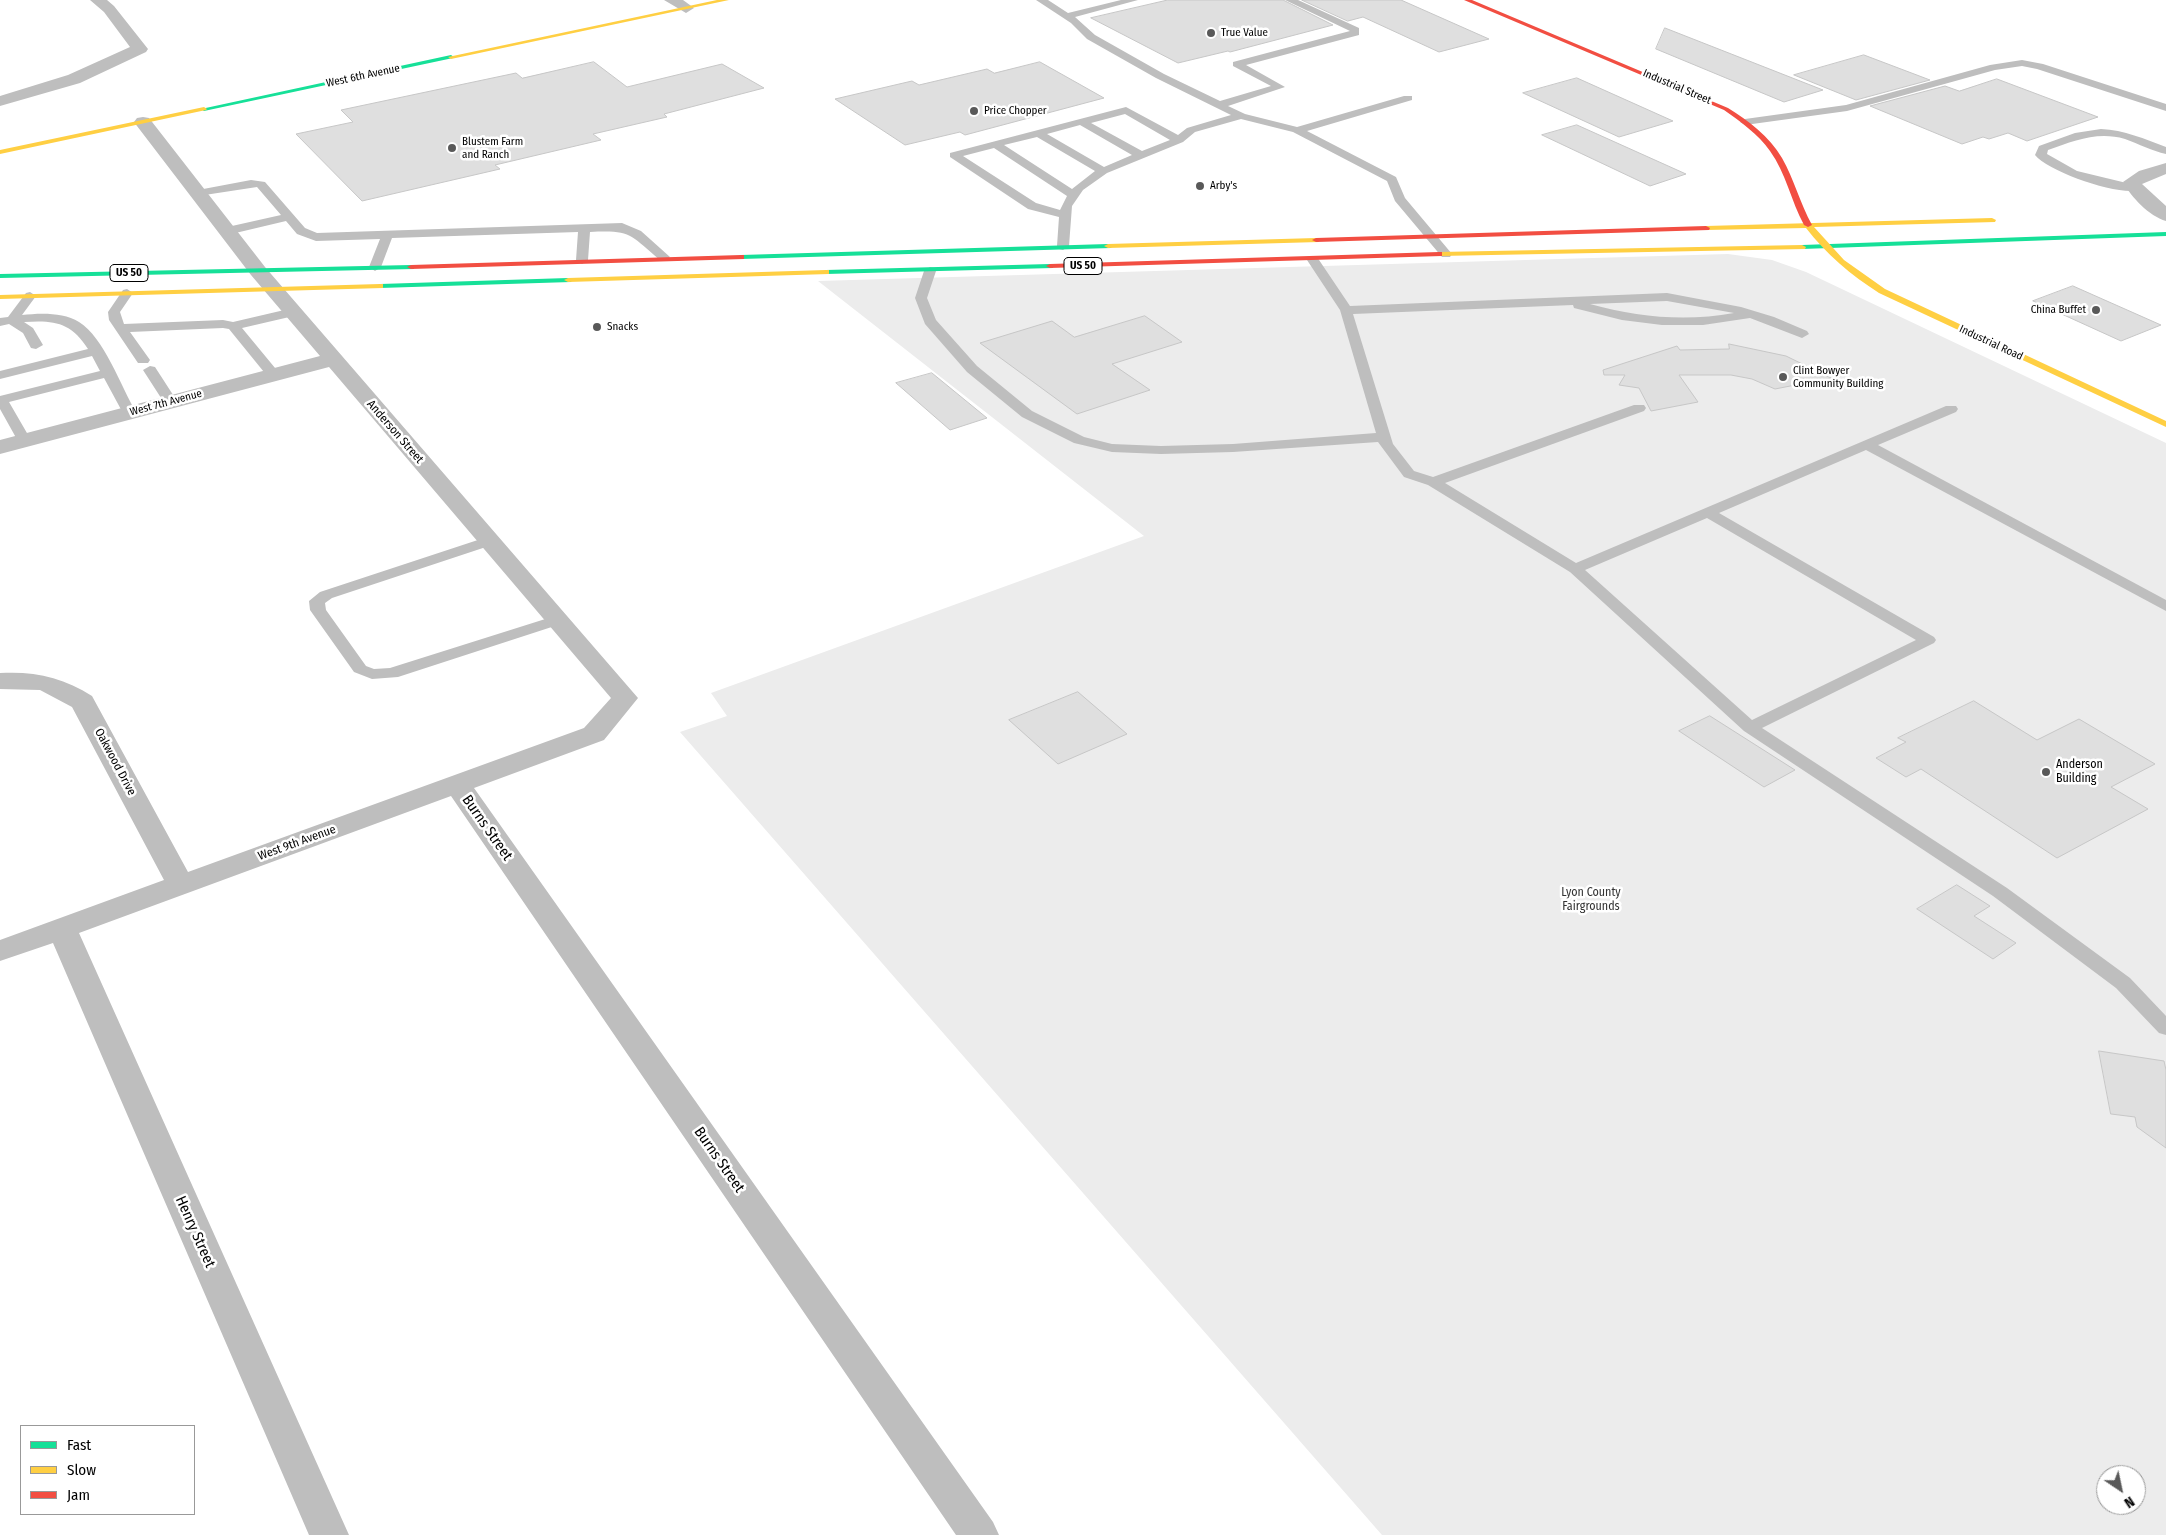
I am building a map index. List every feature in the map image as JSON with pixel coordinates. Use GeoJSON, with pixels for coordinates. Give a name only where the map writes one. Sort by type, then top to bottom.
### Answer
{"type":"FeatureCollection","features":[{"type":"Feature","properties":{"kind":"main road","name":"West 6th Avenue"},"geometry":{"type":"LineString","coordinates":[[0,152],[686,8],[704,2],[726,0]]}},
{"type":"Feature","properties":{"kind":"main road","name":"Industrial Street"},"geometry":{"type":"LineString","coordinates":[[1467,0],[1726,108],[1760,134],[1776,153],[1793,196],[1808,225],[1825,247]]}},
{"type":"Feature","properties":{"kind":"main road"},"geometry":{"type":"LineString","coordinates":[[2146,215],[2166,215]]}},
{"type":"Feature","properties":{"kind":"main road","name":"US 50"},"geometry":{"type":"LineString","coordinates":[[0,276],[258,271],[664,257],[2006,219]]}},
{"type":"Feature","properties":{"kind":"main road","name":"US 50"},"geometry":{"type":"LineString","coordinates":[[0,297],[1313,260],[1446,254],[1825,247],[1956,240],[2166,234]]}},
{"type":"Feature","properties":{"kind":"main road","name":"Industrial Road"},"geometry":{"type":"LineString","coordinates":[[1825,247],[1847,269],[1882,291],[2166,424]]}},
{"type":"Feature","properties":{"kind":"street"},"geometry":{"type":"LineString","coordinates":[[0,101],[74,80],[140,49],[109,9],[98,0]]}},
{"type":"Feature","properties":{"kind":"street"},"geometry":{"type":"LineString","coordinates":[[672,0],[686,8]]}},
{"type":"Feature","properties":{"kind":"street","name":"Anderson Street"},"geometry":{"type":"LineString","coordinates":[[143,122],[258,271],[625,698],[594,734]]}},
{"type":"Feature","properties":{"kind":"street"},"geometry":{"type":"LineString","coordinates":[[2166,168],[2144,175],[2132,182],[2135,188],[2166,215]]}},
{"type":"Feature","properties":{"kind":"street","name":"West 7th Avenue"},"geometry":{"type":"LineString","coordinates":[[0,447],[332,358]]}},
{"type":"Feature","properties":{"kind":"street","name":"Oakwood Drive"},"geometry":{"type":"LineString","coordinates":[[8,681],[33,680],[48,683],[66,690],[83,702],[181,885]]}},
{"type":"Feature","properties":{"kind":"street","name":"West 9th Avenue"},"geometry":{"type":"LineString","coordinates":[[0,951],[594,734]]}},
{"type":"Feature","properties":{"kind":"street","name":"Burns Street"},"geometry":{"type":"LineString","coordinates":[[458,785],[979,1535]]}},
{"type":"Feature","properties":{"kind":"street","name":"Henry Street"},"geometry":{"type":"LineString","coordinates":[[62,929],[329,1535]]}},
{"type":"Feature","properties":{"kind":"lane"},"geometry":{"type":"LineString","coordinates":[[1041,0],[1066,16],[1091,37],[1160,76],[1242,116],[1297,130],[1392,179],[1399,199],[1428,236],[1446,254]]}},
{"type":"Feature","properties":{"kind":"lane"},"geometry":{"type":"LineString","coordinates":[[1066,16],[1133,0]]}},
{"type":"Feature","properties":{"kind":"lane"},"geometry":{"type":"LineString","coordinates":[[1218,104],[1280,87],[1237,64],[1355,33],[1355,30],[1290,0]]}},
{"type":"Feature","properties":{"kind":"lane"},"geometry":{"type":"LineString","coordinates":[[1745,122],[1847,108],[1994,67],[2022,63],[2039,66],[2166,108]]}},
{"type":"Feature","properties":{"kind":"lane"},"geometry":{"type":"LineString","coordinates":[[1297,130],[1408,98]]}},
{"type":"Feature","properties":{"kind":"lane"},"geometry":{"type":"LineString","coordinates":[[1065,215],[1032,206],[954,154],[1126,110],[1179,140]]}},
{"type":"Feature","properties":{"kind":"lane"},"geometry":{"type":"LineString","coordinates":[[1063,246],[1066,206],[1079,188],[1103,171],[1179,140],[1191,130],[1242,116]]}},
{"type":"Feature","properties":{"kind":"lane"},"geometry":{"type":"LineString","coordinates":[[1082,122],[1140,155]]}},
{"type":"Feature","properties":{"kind":"lane"},"geometry":{"type":"LineString","coordinates":[[2135,188],[2110,184],[2051,164],[2041,155],[2043,148],[2090,133],[2107,132],[2123,135],[2166,151]]}},
{"type":"Feature","properties":{"kind":"lane"},"geometry":{"type":"LineString","coordinates":[[1038,133],[1103,171]]}},
{"type":"Feature","properties":{"kind":"lane"},"geometry":{"type":"LineString","coordinates":[[995,144],[1074,194]]}},
{"type":"Feature","properties":{"kind":"lane"},"geometry":{"type":"LineString","coordinates":[[198,193],[251,182],[261,184],[301,232],[316,237],[622,227],[636,234],[664,257]]}},
{"type":"Feature","properties":{"kind":"lane"},"geometry":{"type":"LineString","coordinates":[[227,231],[288,217]]}},
{"type":"Feature","properties":{"kind":"lane"},"geometry":{"type":"LineString","coordinates":[[582,260],[584,229]]}},
{"type":"Feature","properties":{"kind":"lane"},"geometry":{"type":"LineString","coordinates":[[375,267],[387,236]]}},
{"type":"Feature","properties":{"kind":"lane"},"geometry":{"type":"LineString","coordinates":[[1313,260],[1346,310],[1386,445],[1409,474],[1433,482],[1575,569],[1750,727],[2000,892],[2123,983],[2166,1028]]}},
{"type":"Feature","properties":{"kind":"lane"},"geometry":{"type":"LineString","coordinates":[[930,271],[921,298],[930,321],[972,369],[1027,414],[1079,440],[1112,448],[1161,450],[1233,448],[1385,437]]}},
{"type":"Feature","properties":{"kind":"lane"},"geometry":{"type":"LineString","coordinates":[[127,294],[114,312],[115,320],[147,365],[170,402]]}},
{"type":"Feature","properties":{"kind":"lane"},"geometry":{"type":"LineString","coordinates":[[6,321],[30,296]]}},
{"type":"Feature","properties":{"kind":"lane"},"geometry":{"type":"LineString","coordinates":[[1346,310],[1667,297],[1703,302],[1753,314],[1802,334]]}},
{"type":"Feature","properties":{"kind":"lane"},"geometry":{"type":"LineString","coordinates":[[1567,301],[1617,317],[1659,323],[1712,322],[1753,314]]}},
{"type":"Feature","properties":{"kind":"lane"},"geometry":{"type":"LineString","coordinates":[[120,328],[223,324],[233,326],[293,312]]}},
{"type":"Feature","properties":{"kind":"lane"},"geometry":{"type":"LineString","coordinates":[[6,321],[55,320],[75,324],[87,337],[129,412]]}},
{"type":"Feature","properties":{"kind":"lane"},"geometry":{"type":"LineString","coordinates":[[6,321],[28,331],[47,366]]}},
{"type":"Feature","properties":{"kind":"lane"},"geometry":{"type":"LineString","coordinates":[[233,326],[273,374]]}},
{"type":"Feature","properties":{"kind":"lane"},"geometry":{"type":"LineString","coordinates":[[0,375],[47,366],[95,351]]}},
{"type":"Feature","properties":{"kind":"lane"},"geometry":{"type":"LineString","coordinates":[[24,440],[6,407],[0,400],[47,366],[106,373]]}},
{"type":"Feature","properties":{"kind":"lane"},"geometry":{"type":"LineString","coordinates":[[1433,482],[1639,408]]}},
{"type":"Feature","properties":{"kind":"lane"},"geometry":{"type":"LineString","coordinates":[[1575,569],[1951,409]]}},
{"type":"Feature","properties":{"kind":"lane"},"geometry":{"type":"LineString","coordinates":[[1867,446],[2166,606]]}},
{"type":"Feature","properties":{"kind":"lane"},"geometry":{"type":"LineString","coordinates":[[1708,513],[1928,640],[1750,727]]}},
{"type":"Feature","properties":{"kind":"lane"},"geometry":{"type":"LineString","coordinates":[[490,541],[326,595],[317,601],[318,610],[360,669],[372,674],[392,673],[558,620]]}},
{"type":"Feature","properties":{"kind":"green space","name":"Lyon County Fairgrounds"},"geometry":{"type":"Polygon","coordinates":[[[1728,254],[1772,260],[1806,272],[2166,443],[2166,1535],[1382,1535],[680,732],[727,716],[711,693],[1144,536],[818,281],[1728,254]]]}},
{"type":"Feature","properties":{"kind":"building","name":"True Value"},"geometry":{"type":"Polygon","coordinates":[[[1168,0],[1283,0],[1333,25],[1230,52],[1178,63],[1091,18],[1168,0]]]}},
{"type":"Feature","properties":{"kind":"building"},"geometry":{"type":"Polygon","coordinates":[[[1302,0],[1401,0],[1489,39],[1439,52],[1363,17],[1348,21],[1302,0]]]}},
{"type":"Feature","properties":{"kind":"building"},"geometry":{"type":"Polygon","coordinates":[[[1665,28],[1823,90],[1784,102],[1656,49],[1665,28]]]}},
{"type":"Feature","properties":{"kind":"building"},"geometry":{"type":"Polygon","coordinates":[[[1864,55],[1930,80],[1856,100],[1794,75],[1864,55]]]}},
{"type":"Feature","properties":{"kind":"building"},"geometry":{"type":"Polygon","coordinates":[[[594,62],[627,87],[722,64],[764,88],[664,114],[667,117],[593,134],[601,140],[495,165],[500,169],[362,201],[296,134],[353,122],[341,110],[516,73],[522,78],[594,62]]]}},
{"type":"Feature","properties":{"kind":"building"},"geometry":{"type":"Polygon","coordinates":[[[1040,62],[1104,98],[965,135],[960,132],[905,145],[835,99],[912,81],[919,85],[987,69],[994,73],[1040,62]]]}},
{"type":"Feature","properties":{"kind":"building"},"geometry":{"type":"Polygon","coordinates":[[[1577,78],[1673,121],[1619,137],[1523,93],[1577,78]]]}},
{"type":"Feature","properties":{"kind":"building"},"geometry":{"type":"Polygon","coordinates":[[[1997,79],[2098,117],[2027,141],[2008,133],[1989,139],[1983,137],[1962,144],[1870,106],[1945,86],[1959,91],[1997,79]]]}},
{"type":"Feature","properties":{"kind":"building"},"geometry":{"type":"Polygon","coordinates":[[[1577,125],[1686,174],[1650,186],[1542,135],[1577,125]]]}},
{"type":"Feature","properties":{"kind":"building"},"geometry":{"type":"Polygon","coordinates":[[[2073,286],[2161,325],[2121,341],[2033,301],[2073,286]]]}},
{"type":"Feature","properties":{"kind":"building"},"geometry":{"type":"Polygon","coordinates":[[[1145,316],[1182,342],[1112,364],[1150,390],[1077,414],[980,343],[1052,321],[1074,337],[1145,316]]]}},
{"type":"Feature","properties":{"kind":"building","name":"Clint Bowyer Community Building"},"geometry":{"type":"Polygon","coordinates":[[[1729,344],[1786,356],[1831,378],[1775,389],[1752,379],[1731,375],[1679,375],[1698,402],[1651,411],[1639,388],[1619,385],[1625,375],[1604,375],[1603,370],[1677,346],[1680,350],[1729,349],[1729,344]]]}},
{"type":"Feature","properties":{"kind":"building"},"geometry":{"type":"Polygon","coordinates":[[[932,373],[987,418],[950,430],[896,383],[932,373]]]}},
{"type":"Feature","properties":{"kind":"building"},"geometry":{"type":"Polygon","coordinates":[[[1078,692],[1127,734],[1058,764],[1009,720],[1078,692]]]}},
{"type":"Feature","properties":{"kind":"building","name":"Anderson Building"},"geometry":{"type":"Polygon","coordinates":[[[1974,701],[2037,740],[2079,719],[2155,764],[2111,787],[2148,809],[2057,858],[1921,769],[1906,777],[1876,758],[1906,742],[1898,738],[1974,701]]]}},
{"type":"Feature","properties":{"kind":"building"},"geometry":{"type":"Polygon","coordinates":[[[1710,716],[1795,770],[1764,787],[1679,731],[1710,716]]]}},
{"type":"Feature","properties":{"kind":"building"},"geometry":{"type":"Polygon","coordinates":[[[1957,885],[1990,906],[1974,916],[2016,943],[1993,959],[1917,909],[1957,885]]]}},
{"type":"Feature","properties":{"kind":"building"},"geometry":{"type":"Polygon","coordinates":[[[2099,1051],[2164,1061],[2166,1070],[2166,1148],[2137,1127],[2135,1117],[2111,1114],[2099,1051]]]}},
{"type":"Feature","properties":{"kind":"traffic: fast"},"geometry":{"type":"LineString","coordinates":[[204,109],[451,57]]}},
{"type":"Feature","properties":{"kind":"traffic: fast"},"geometry":{"type":"LineString","coordinates":[[1802,247],[2166,234]]}},
{"type":"Feature","properties":{"kind":"traffic: fast"},"geometry":{"type":"LineString","coordinates":[[741,257],[1108,246]]}},
{"type":"Feature","properties":{"kind":"traffic: fast"},"geometry":{"type":"LineString","coordinates":[[826,272],[1050,266]]}},
{"type":"Feature","properties":{"kind":"traffic: fast"},"geometry":{"type":"LineString","coordinates":[[0,276],[411,267]]}},
{"type":"Feature","properties":{"kind":"traffic: fast"},"geometry":{"type":"LineString","coordinates":[[380,286],[568,280]]}},
{"type":"Feature","properties":{"kind":"traffic: slow"},"geometry":{"type":"LineString","coordinates":[[451,57],[726,0]]}},
{"type":"Feature","properties":{"kind":"traffic: slow"},"geometry":{"type":"LineString","coordinates":[[0,152],[204,109]]}},
{"type":"Feature","properties":{"kind":"traffic: slow"},"geometry":{"type":"LineString","coordinates":[[1706,228],[1992,220]]}},
{"type":"Feature","properties":{"kind":"traffic: slow"},"geometry":{"type":"LineString","coordinates":[[1808,225],[1824,245],[1842,262],[1882,291],[2166,424]]}},
{"type":"Feature","properties":{"kind":"traffic: slow"},"geometry":{"type":"LineString","coordinates":[[1108,246],[1316,240]]}},
{"type":"Feature","properties":{"kind":"traffic: slow"},"geometry":{"type":"LineString","coordinates":[[1439,254],[1802,247]]}},
{"type":"Feature","properties":{"kind":"traffic: slow"},"geometry":{"type":"LineString","coordinates":[[568,280],[826,272]]}},
{"type":"Feature","properties":{"kind":"traffic: slow"},"geometry":{"type":"LineString","coordinates":[[0,297],[380,286]]}},
{"type":"Feature","properties":{"kind":"traffic: jam"},"geometry":{"type":"LineString","coordinates":[[1467,0],[1726,109],[1755,130],[1773,149],[1808,225]]}},
{"type":"Feature","properties":{"kind":"traffic: jam"},"geometry":{"type":"LineString","coordinates":[[1316,240],[1706,228]]}},
{"type":"Feature","properties":{"kind":"traffic: jam"},"geometry":{"type":"LineString","coordinates":[[1050,266],[1439,254]]}},
{"type":"Feature","properties":{"kind":"traffic: jam"},"geometry":{"type":"LineString","coordinates":[[411,267],[741,257]]}},
{"type":"Feature","properties":{"kind":"place","name":"True Value"},"geometry":{"type":"Point","coordinates":[1211,33]}},
{"type":"Feature","properties":{"kind":"place","name":"Price Chopper"},"geometry":{"type":"Point","coordinates":[974,111]}},
{"type":"Feature","properties":{"kind":"place","name":"Blustem Farm and Ranch"},"geometry":{"type":"Point","coordinates":[452,148]}},
{"type":"Feature","properties":{"kind":"place","name":"Arby's"},"geometry":{"type":"Point","coordinates":[1200,186]}},
{"type":"Feature","properties":{"kind":"place","name":"China Buffet"},"geometry":{"type":"Point","coordinates":[2096,310]}},
{"type":"Feature","properties":{"kind":"place","name":"Snacks"},"geometry":{"type":"Point","coordinates":[597,327]}},
{"type":"Feature","properties":{"kind":"place","name":"Clint Bowyer Community Building"},"geometry":{"type":"Point","coordinates":[1783,377]}},
{"type":"Feature","properties":{"kind":"place","name":"Anderson Building"},"geometry":{"type":"Point","coordinates":[2046,772]}}]}
